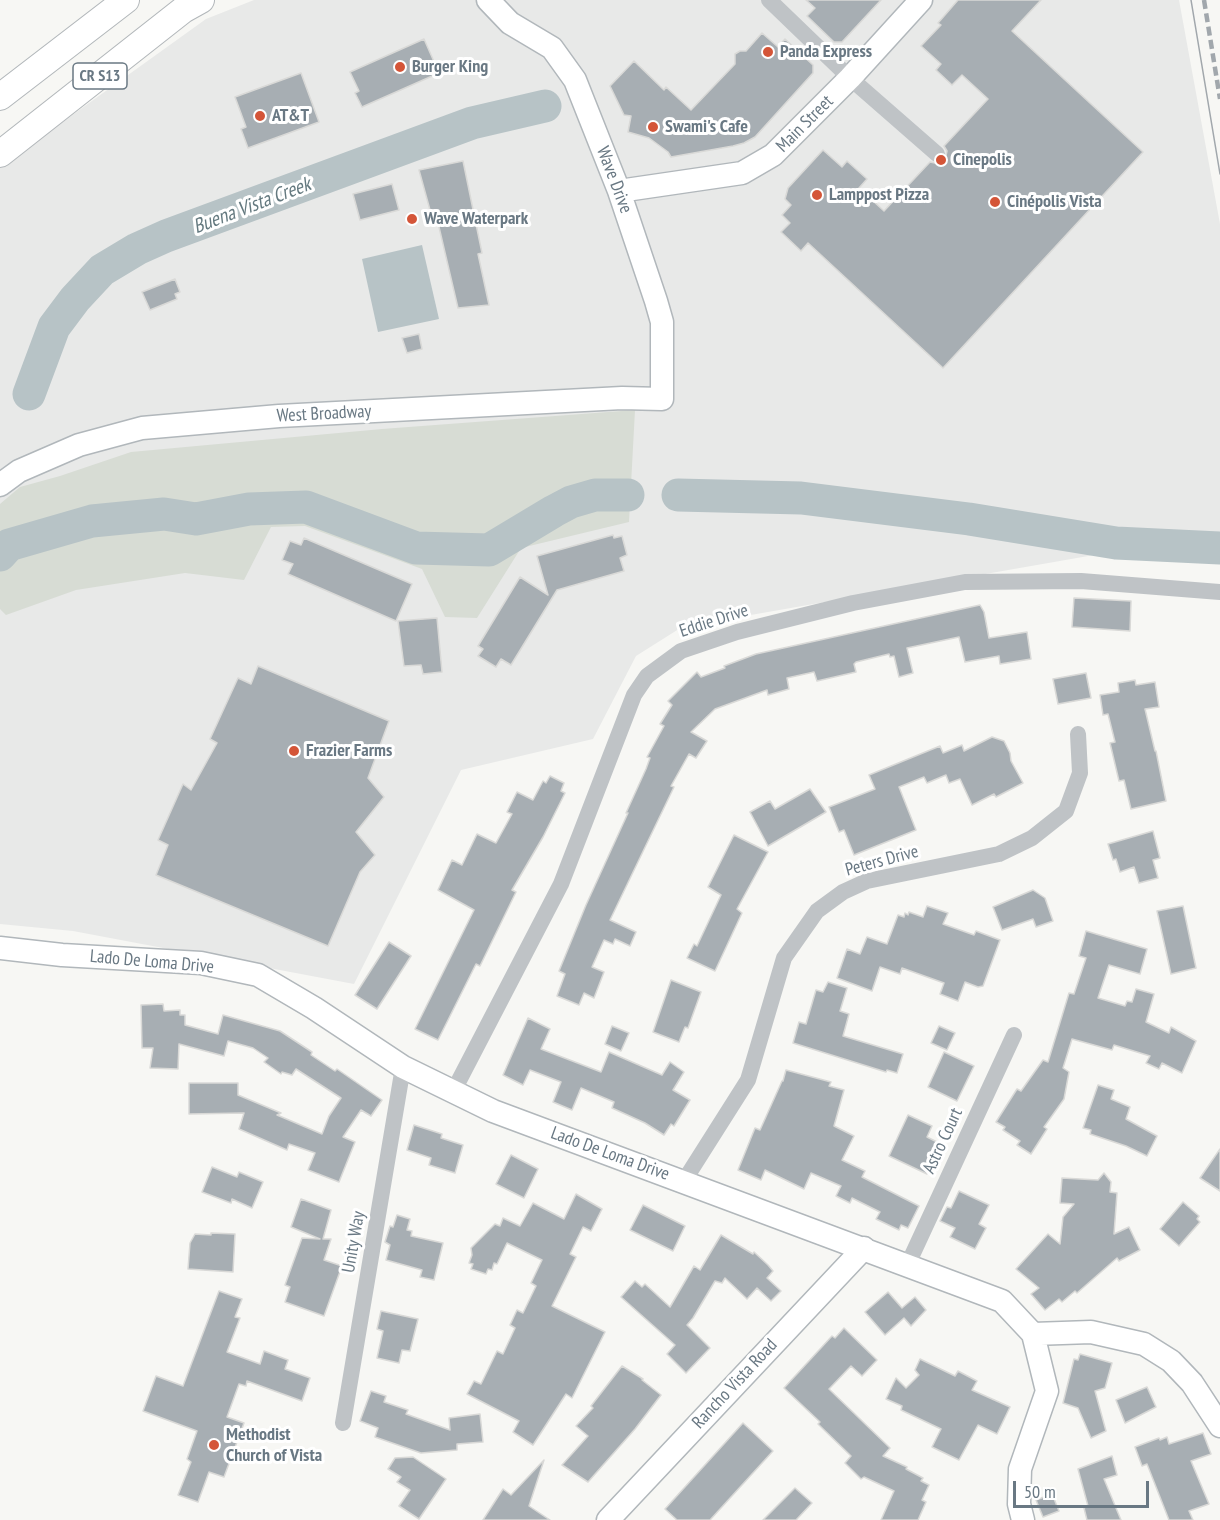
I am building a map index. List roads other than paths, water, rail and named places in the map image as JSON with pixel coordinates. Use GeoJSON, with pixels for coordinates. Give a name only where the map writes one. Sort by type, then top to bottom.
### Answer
{"type":"FeatureCollection","features":[{"type":"Feature","properties":{"kind":"main road","name":"CR S13"},"geometry":{"type":"LineString","coordinates":[[0,97],[126,0]]}},
{"type":"Feature","properties":{"kind":"main road","name":"CR S13"},"geometry":{"type":"LineString","coordinates":[[0,154],[183,10],[201,0]]}},
{"type":"Feature","properties":{"kind":"street","name":"Wave Drive"},"geometry":{"type":"LineString","coordinates":[[488,0],[510,23],[552,48],[575,80],[619,191],[662,322],[662,399]]}},
{"type":"Feature","properties":{"kind":"street"},"geometry":{"type":"LineString","coordinates":[[769,0],[850,78],[937,154]]}},
{"type":"Feature","properties":{"kind":"street","name":"Main Street"},"geometry":{"type":"LineString","coordinates":[[619,191],[742,173],[774,155],[850,78],[921,0]]}},
{"type":"Feature","properties":{"kind":"street","name":"West Broadway"},"geometry":{"type":"LineString","coordinates":[[0,485],[19,471],[79,445],[142,429],[279,416],[622,398],[662,399]]}},
{"type":"Feature","properties":{"kind":"street","name":"Eddie Drive"},"geometry":{"type":"LineString","coordinates":[[453,1092],[561,884],[634,695],[647,676],[681,651],[737,632],[853,603],[965,582],[1081,581],[1220,592]]}},
{"type":"Feature","properties":{"kind":"street","name":"Peters Drive"},"geometry":{"type":"LineString","coordinates":[[684,1181],[747,1080],[784,958],[818,911],[843,892],[867,882],[999,854],[1032,838],[1066,811],[1080,772],[1078,734]]}},
{"type":"Feature","properties":{"kind":"street","name":"Lado De Loma Drive"},"geometry":{"type":"LineString","coordinates":[[0,948],[62,955],[201,963],[258,975],[314,1008],[403,1067],[493,1111],[1002,1300],[1033,1334],[1047,1391],[1020,1469],[1019,1497],[1023,1520]]}},
{"type":"Feature","properties":{"kind":"street","name":"Astro Court"},"geometry":{"type":"LineString","coordinates":[[908,1264],[1014,1035]]}},
{"type":"Feature","properties":{"kind":"street","name":"Unity Way"},"geometry":{"type":"LineString","coordinates":[[343,1423],[403,1067]]}},
{"type":"Feature","properties":{"kind":"street","name":"Rancho Vista Road"},"geometry":{"type":"LineString","coordinates":[[608,1520],[864,1248]]}},
{"type":"Feature","properties":{"kind":"street"},"geometry":{"type":"LineString","coordinates":[[1033,1334],[1091,1332],[1144,1344],[1171,1361],[1192,1383],[1220,1426]]}},
{"type":"Feature","properties":{"kind":"waterway","name":"Buena Vista Creek"},"geometry":{"type":"LineString","coordinates":[[29,394],[54,327],[75,299],[102,270],[137,249],[166,236],[472,123],[545,106]]}},
{"type":"Feature","properties":{"kind":"waterway"},"geometry":{"type":"LineString","coordinates":[[0,555],[9,545],[92,521],[164,514],[196,519],[249,509],[306,507],[416,548],[489,550],[571,502],[595,495],[628,495]]}},
{"type":"Feature","properties":{"kind":"waterway"},"geometry":{"type":"LineString","coordinates":[[678,495],[801,498],[969,519],[1116,543],[1220,548]]}},
{"type":"Feature","properties":{"kind":"tram line"},"geometry":{"type":"LineString","coordinates":[[1191,0],[1220,174]]}},
{"type":"Feature","properties":{"kind":"railway"},"geometry":{"type":"LineString","coordinates":[[1204,0],[1220,99]]}},
{"type":"Feature","properties":{"kind":"place","name":"Panda Express"},"geometry":{"type":"Point","coordinates":[768,52]}},
{"type":"Feature","properties":{"kind":"place","name":"Burger King"},"geometry":{"type":"Point","coordinates":[400,67]}},
{"type":"Feature","properties":{"kind":"place","name":"AT&T"},"geometry":{"type":"Point","coordinates":[260,116]}},
{"type":"Feature","properties":{"kind":"place","name":"Swami's Cafe"},"geometry":{"type":"Point","coordinates":[653,127]}},
{"type":"Feature","properties":{"kind":"place","name":"Cinepolis"},"geometry":{"type":"Point","coordinates":[941,160]}},
{"type":"Feature","properties":{"kind":"place","name":"Lamppost Pizza"},"geometry":{"type":"Point","coordinates":[817,195]}},
{"type":"Feature","properties":{"kind":"place","name":"Cinépolis Vista"},"geometry":{"type":"Point","coordinates":[995,202]}},
{"type":"Feature","properties":{"kind":"place","name":"Wave Waterpark"},"geometry":{"type":"Point","coordinates":[412,219]}},
{"type":"Feature","properties":{"kind":"place","name":"Frazier Farms"},"geometry":{"type":"Point","coordinates":[294,751]}},
{"type":"Feature","properties":{"kind":"place","name":"Methodist Church of Vista"},"geometry":{"type":"Point","coordinates":[214,1445]}}]}
